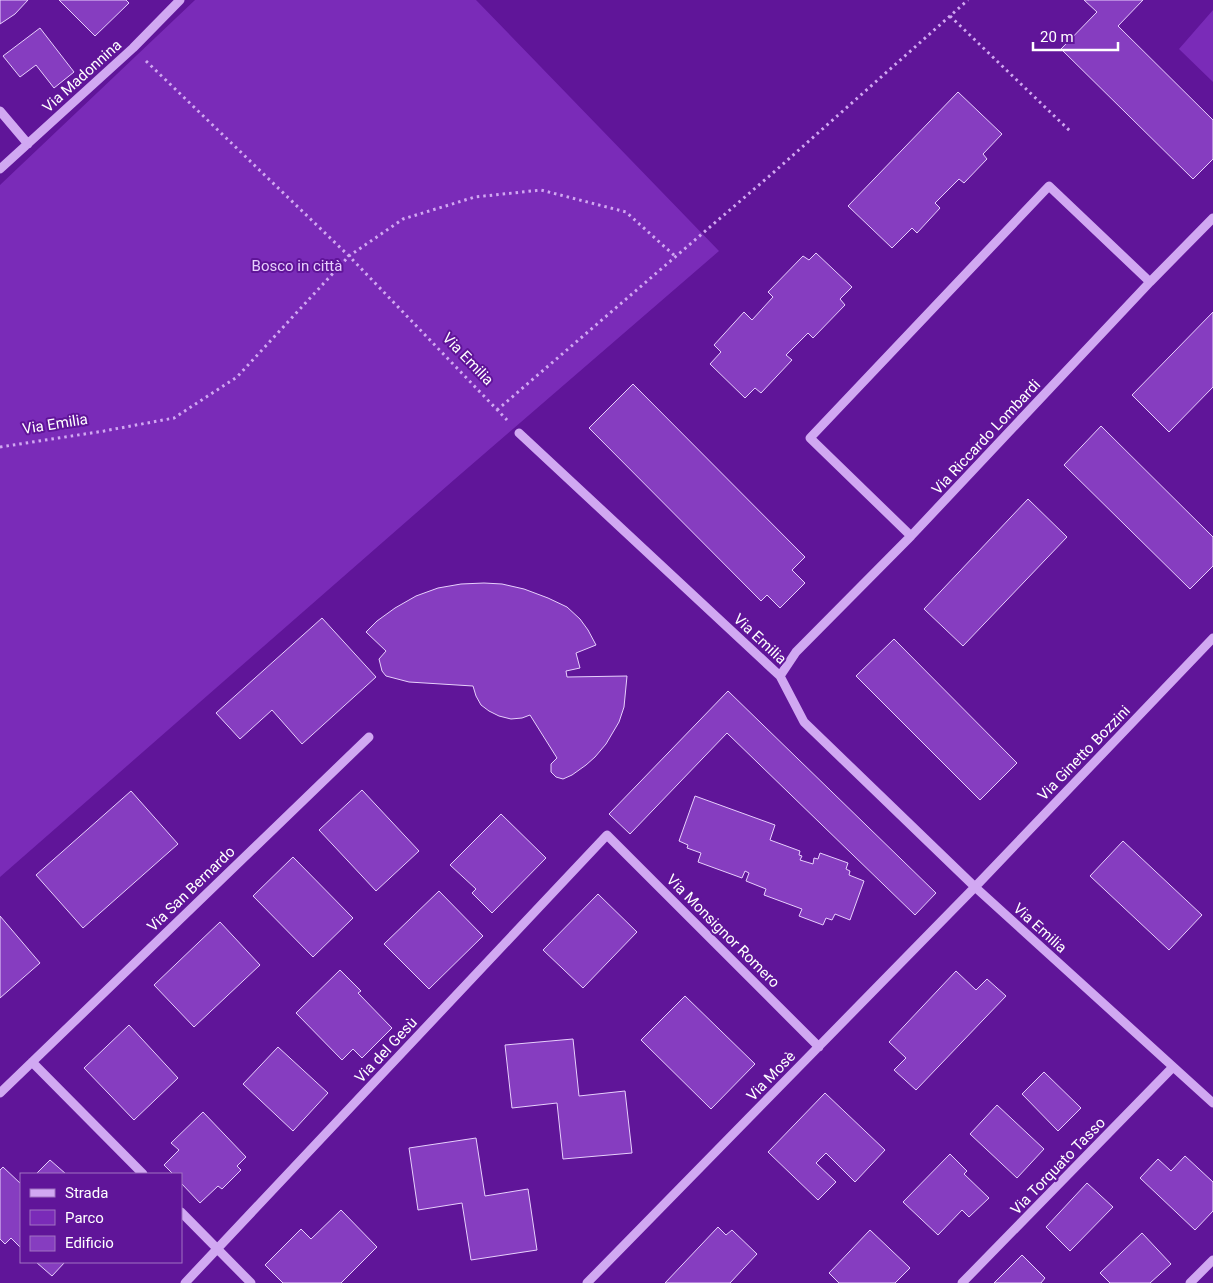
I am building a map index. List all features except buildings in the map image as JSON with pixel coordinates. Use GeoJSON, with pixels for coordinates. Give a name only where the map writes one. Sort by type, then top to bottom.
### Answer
{"type":"FeatureCollection","features":[{"type":"Feature","properties":{"kind":"street","name":"Via Madonnina"},"geometry":{"type":"LineString","coordinates":[[0,169],[133,48],[180,0]]}},
{"type":"Feature","properties":{"kind":"street"},"geometry":{"type":"LineString","coordinates":[[0,111],[28,144]]}},
{"type":"Feature","properties":{"kind":"street"},"geometry":{"type":"LineString","coordinates":[[911,536],[810,438],[1049,186],[1150,282]]}},
{"type":"Feature","properties":{"kind":"street","name":"Via Riccardo Lombardi"},"geometry":{"type":"LineString","coordinates":[[780,676],[796,652],[911,536],[1150,282],[1213,218]]}},
{"type":"Feature","properties":{"kind":"street","name":"Via Emilia"},"geometry":{"type":"LineString","coordinates":[[519,433],[780,676],[804,722],[975,887],[1213,1104]]}},
{"type":"Feature","properties":{"kind":"street","name":"Via Ginetto Bozzini"},"geometry":{"type":"LineString","coordinates":[[975,887],[1213,638]]}},
{"type":"Feature","properties":{"kind":"street","name":"Via San Bernardo"},"geometry":{"type":"LineString","coordinates":[[0,1093],[369,737]]}},
{"type":"Feature","properties":{"kind":"street","name":"Via Monsignor Romero"},"geometry":{"type":"LineString","coordinates":[[607,835],[819,1047]]}},
{"type":"Feature","properties":{"kind":"street","name":"Via del Gesù"},"geometry":{"type":"LineString","coordinates":[[185,1283],[607,835]]}},
{"type":"Feature","properties":{"kind":"street","name":"Via Mosè"},"geometry":{"type":"LineString","coordinates":[[587,1283],[975,887]]}},
{"type":"Feature","properties":{"kind":"street"},"geometry":{"type":"LineString","coordinates":[[32,1062],[142,1173]]}},
{"type":"Feature","properties":{"kind":"street","name":"Via Torquato Tasso"},"geometry":{"type":"LineString","coordinates":[[962,1283],[1173,1067]]}},
{"type":"Feature","properties":{"kind":"street"},"geometry":{"type":"LineString","coordinates":[[182,1213],[251,1283]]}},
{"type":"Feature","properties":{"kind":"street"},"geometry":{"type":"LineString","coordinates":[[1190,1283],[1213,1260]]}},
{"type":"Feature","properties":{"kind":"path"},"geometry":{"type":"LineString","coordinates":[[498,410],[774,172],[968,0]]}},
{"type":"Feature","properties":{"kind":"path"},"geometry":{"type":"LineString","coordinates":[[950,16],[1071,132]]}},
{"type":"Feature","properties":{"kind":"path","name":"Via Emilia"},"geometry":{"type":"LineString","coordinates":[[133,48],[349,256],[519,433]]}},
{"type":"Feature","properties":{"kind":"path","name":"Via Emilia"},"geometry":{"type":"LineString","coordinates":[[0,447],[174,418],[237,377],[349,256],[403,219],[475,197],[541,190],[626,212],[676,257]]}},
{"type":"Feature","properties":{"kind":"green space","name":"Bosco in città"},"geometry":{"type":"Polygon","coordinates":[[[195,0],[476,0],[719,251],[0,877],[0,185],[195,0]]]}},
{"type":"Feature","properties":{"kind":"green space"},"geometry":{"type":"Polygon","coordinates":[[[1213,10],[1213,82],[1179,49],[1213,10]]]}}]}
